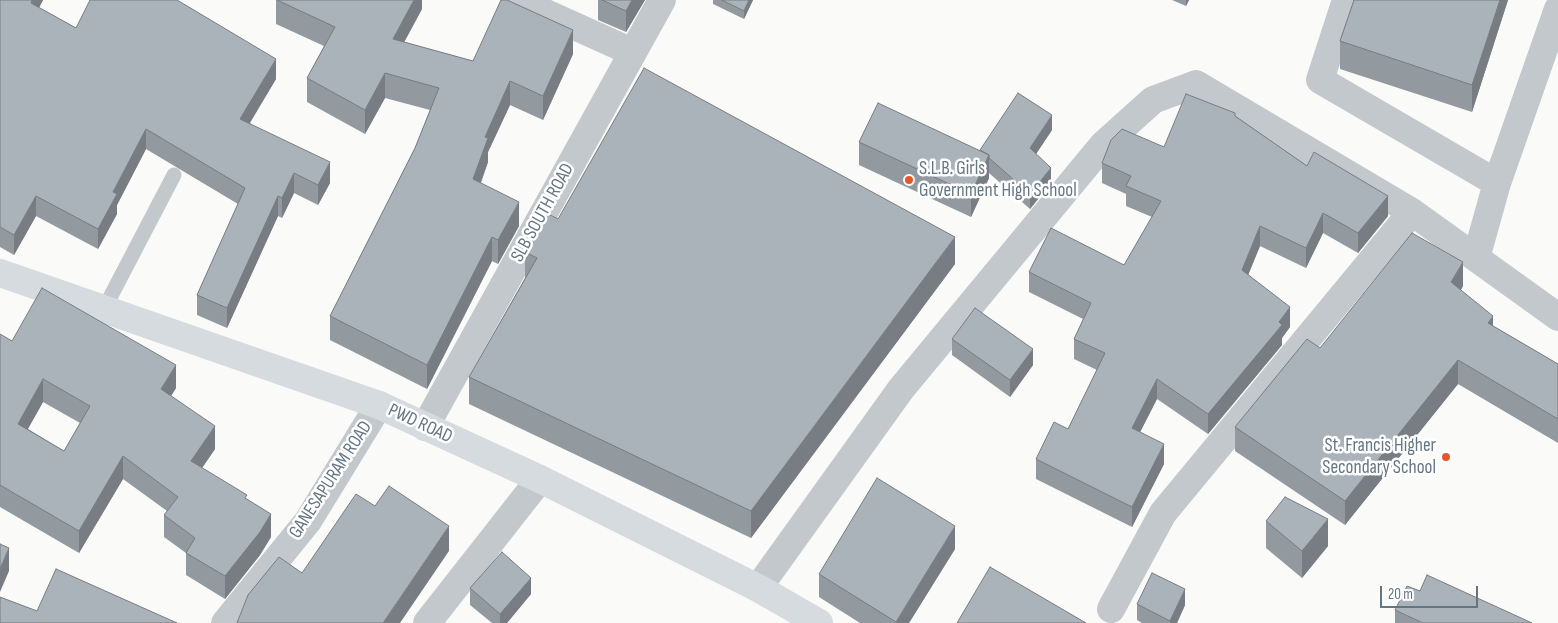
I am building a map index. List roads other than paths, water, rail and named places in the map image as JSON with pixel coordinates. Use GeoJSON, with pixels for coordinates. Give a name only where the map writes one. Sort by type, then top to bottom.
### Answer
{"type":"FeatureCollection","features":[{"type":"Feature","properties":{"kind":"main road","name":"PWD ROAD"},"geometry":{"type":"LineString","coordinates":[[0,273],[379,405],[540,479],[758,588],[819,623]]}},
{"type":"Feature","properties":{"kind":"street"},"geometry":{"type":"LineString","coordinates":[[517,0],[632,52]]}},
{"type":"Feature","properties":{"kind":"street","name":"SLB SOUTH ROAD"},"geometry":{"type":"LineString","coordinates":[[425,426],[662,0]]}},
{"type":"Feature","properties":{"kind":"street"},"geometry":{"type":"LineString","coordinates":[[1346,0],[1320,80],[1496,183]]}},
{"type":"Feature","properties":{"kind":"street"},"geometry":{"type":"LineString","coordinates":[[1476,258],[1496,183],[1558,9]]}},
{"type":"Feature","properties":{"kind":"street"},"geometry":{"type":"LineString","coordinates":[[758,588],[900,389],[1103,145],[1153,100],[1196,84],[1412,212],[1558,317]]}},
{"type":"Feature","properties":{"kind":"street"},"geometry":{"type":"LineString","coordinates":[[1111,609],[1163,513],[1412,212]]}},
{"type":"Feature","properties":{"kind":"street","name":"GANESAPURAM ROAD"},"geometry":{"type":"LineString","coordinates":[[225,623],[308,521],[379,405]]}},
{"type":"Feature","properties":{"kind":"street"},"geometry":{"type":"LineString","coordinates":[[427,623],[540,479]]}},
{"type":"Feature","properties":{"kind":"lane"},"geometry":{"type":"LineString","coordinates":[[104,309],[174,175]]}},
{"type":"Feature","properties":{"kind":"place","name":"S.L.B. Girls Government High School"},"geometry":{"type":"Point","coordinates":[909,180]}},
{"type":"Feature","properties":{"kind":"place","name":"St. Francis Higher Secondary School"},"geometry":{"type":"Point","coordinates":[1446,457]}}]}
